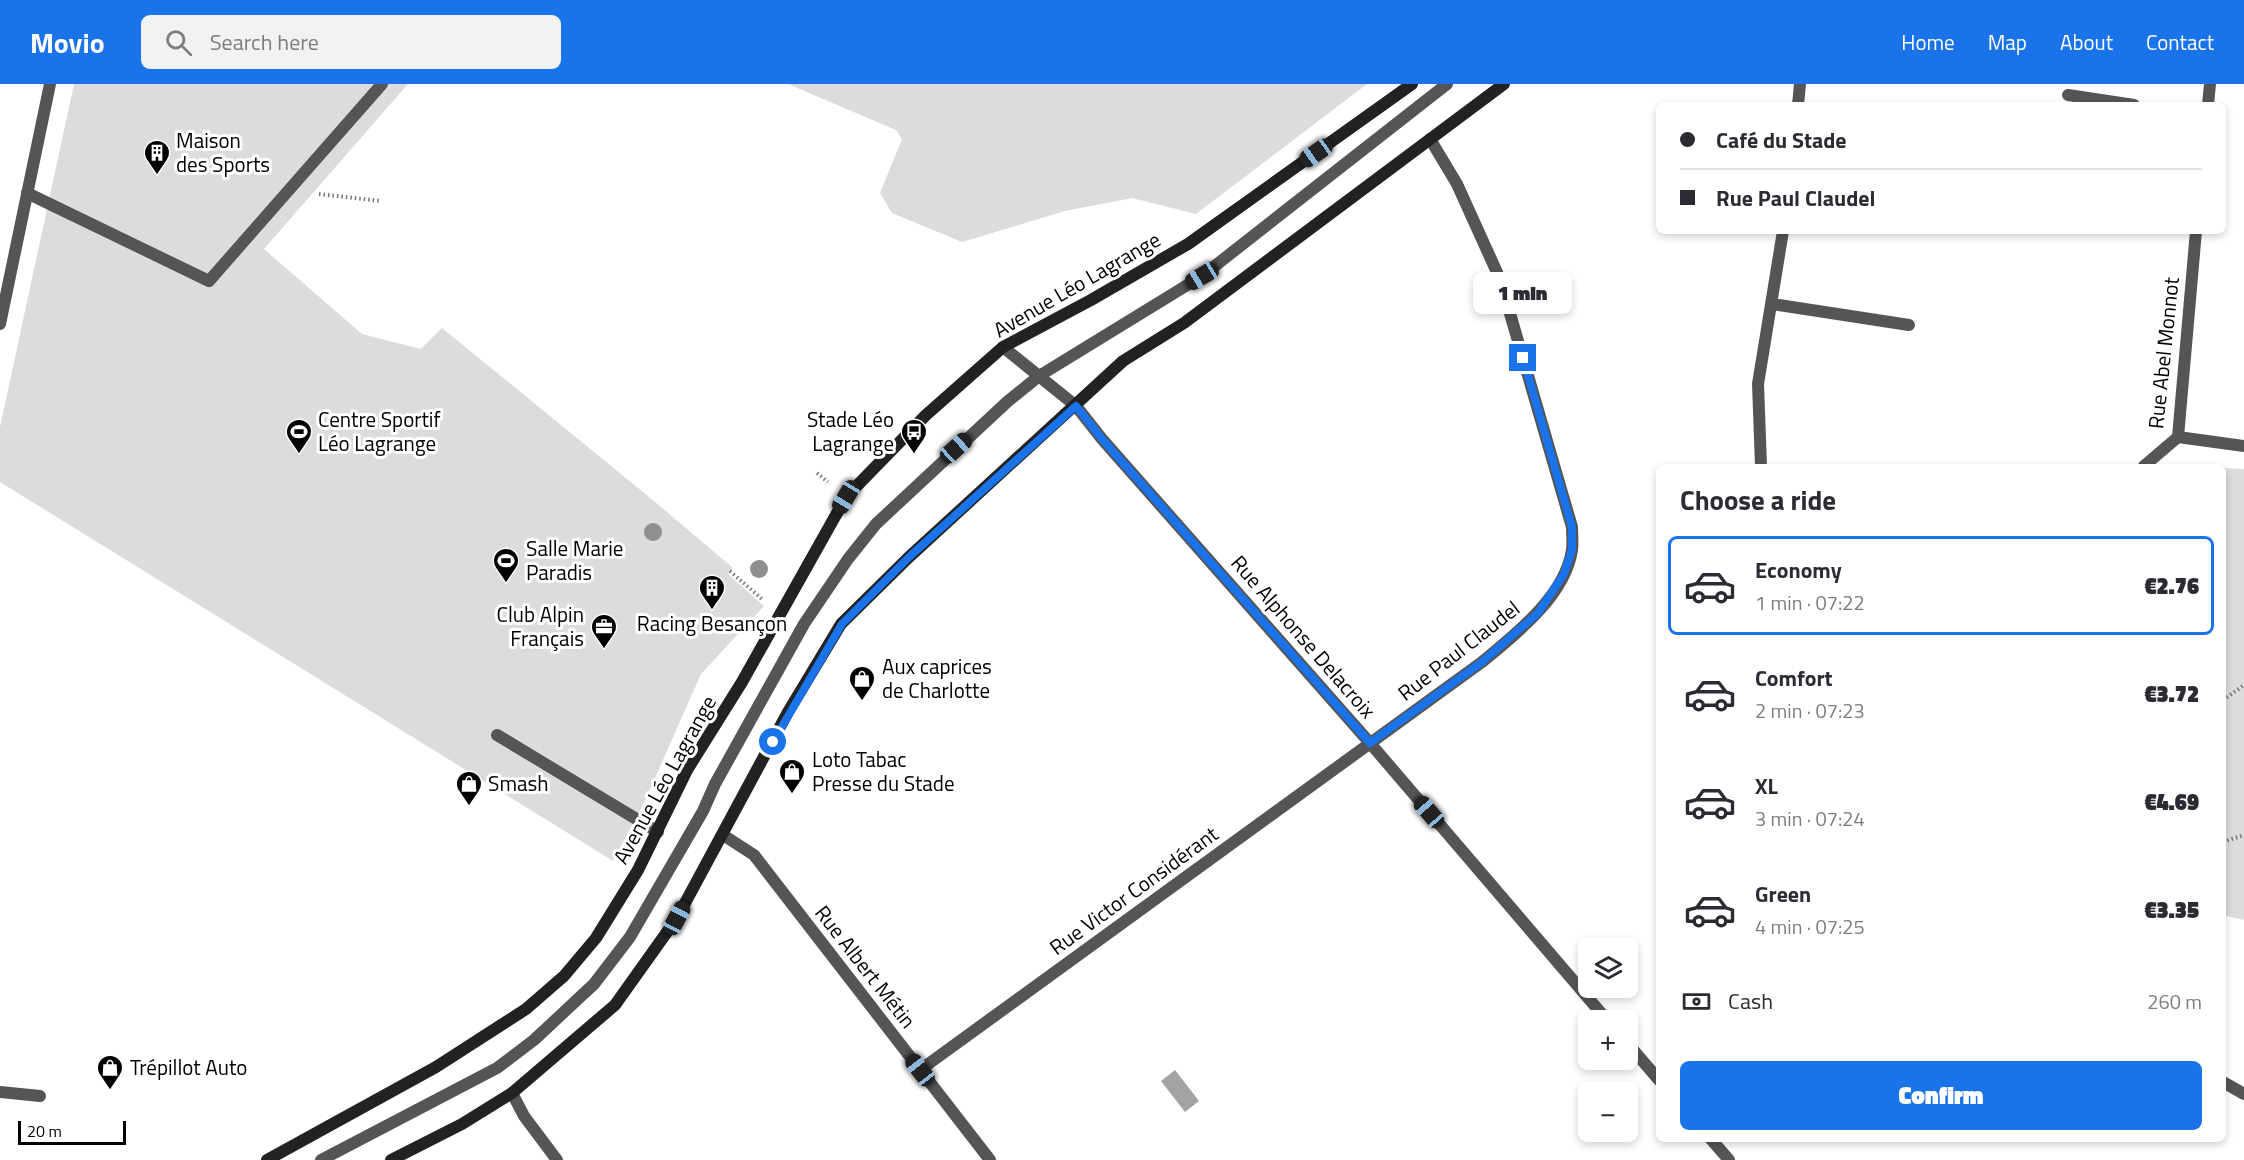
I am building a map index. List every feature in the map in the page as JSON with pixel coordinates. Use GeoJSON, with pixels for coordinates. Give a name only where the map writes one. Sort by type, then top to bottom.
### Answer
{"type":"FeatureCollection","features":[{"type":"Feature","properties":{"kind":"main road","name":"Avenue Léo Lagrange"},"geometry":{"type":"LineString","coordinates":[[267,1160],[436,1067],[526,1009],[564,976],[596,938],[638,870],[687,770],[742,682],[846,497],[926,415],[1003,347],[1188,244],[1412,84]]}},
{"type":"Feature","properties":{"kind":"main road"},"geometry":{"type":"LineString","coordinates":[[391,1160],[462,1124],[512,1093],[615,1005],[677,918],[788,712],[842,624],[908,558],[1123,361],[1184,322],[1504,84]]}},
{"type":"Feature","properties":{"kind":"street"},"geometry":{"type":"LineString","coordinates":[[0,324],[50,84]]}},
{"type":"Feature","properties":{"kind":"street"},"geometry":{"type":"LineString","coordinates":[[27,194],[209,281],[382,84]]}},
{"type":"Feature","properties":{"kind":"street"},"geometry":{"type":"LineString","coordinates":[[321,1160],[497,1068],[534,1040],[594,984],[630,937],[704,811],[716,784],[804,624],[848,559],[876,524],[1007,402],[1039,376],[1202,276],[1448,84]]}},
{"type":"Feature","properties":{"kind":"street"},"geometry":{"type":"LineString","coordinates":[[1798,102],[1800,84]]}},
{"type":"Feature","properties":{"kind":"street"},"geometry":{"type":"LineString","coordinates":[[2208,102],[2210,84]]}},
{"type":"Feature","properties":{"kind":"street"},"geometry":{"type":"LineString","coordinates":[[2068,95],[2114,102]]}},
{"type":"Feature","properties":{"kind":"street","name":"Rue Paul Claudel"},"geometry":{"type":"LineString","coordinates":[[1370,743],[1482,662],[1538,613],[1564,574],[1572,550],[1572,527],[1500,279],[1457,184],[1430,139]]}},
{"type":"Feature","properties":{"kind":"street"},"geometry":{"type":"LineString","coordinates":[[1761,464],[1758,384],[1783,234]]}},
{"type":"Feature","properties":{"kind":"street","name":"Rue Abel Monnot"},"geometry":{"type":"LineString","coordinates":[[2146,464],[2178,437],[2196,234]]}},
{"type":"Feature","properties":{"kind":"street"},"geometry":{"type":"LineString","coordinates":[[1772,304],[1909,325]]}},
{"type":"Feature","properties":{"kind":"street","name":"Rue Alphonse Delacroix"},"geometry":{"type":"LineString","coordinates":[[1003,347],[1076,406],[1102,439],[1370,743],[1598,1010]]}},
{"type":"Feature","properties":{"kind":"street"},"geometry":{"type":"LineString","coordinates":[[2178,437],[2244,446]]}},
{"type":"Feature","properties":{"kind":"street"},"geometry":{"type":"LineString","coordinates":[[497,735],[658,832]]}},
{"type":"Feature","properties":{"kind":"street","name":"Rue Victor Considérant"},"geometry":{"type":"LineString","coordinates":[[920,1070],[1357,755],[1370,743]]}},
{"type":"Feature","properties":{"kind":"street","name":"Rue Albert Métin"},"geometry":{"type":"LineString","coordinates":[[723,835],[754,855],[990,1160]]}},
{"type":"Feature","properties":{"kind":"street"},"geometry":{"type":"LineString","coordinates":[[1638,1056],[1656,1077]]}},
{"type":"Feature","properties":{"kind":"street"},"geometry":{"type":"LineString","coordinates":[[2226,1084],[2244,1094]]}},
{"type":"Feature","properties":{"kind":"street"},"geometry":{"type":"LineString","coordinates":[[0,1092],[40,1096]]}},
{"type":"Feature","properties":{"kind":"street"},"geometry":{"type":"LineString","coordinates":[[512,1093],[524,1116],[556,1160]]}},
{"type":"Feature","properties":{"kind":"street"},"geometry":{"type":"LineString","coordinates":[[1714,1142],[1730,1160]]}},
{"type":"Feature","properties":{"kind":"path"},"geometry":{"type":"LineString","coordinates":[[288,191],[381,201]]}},
{"type":"Feature","properties":{"kind":"path"},"geometry":{"type":"LineString","coordinates":[[817,473],[833,485]]}},
{"type":"Feature","properties":{"kind":"path"},"geometry":{"type":"LineString","coordinates":[[730,571],[767,604]]}},
{"type":"Feature","properties":{"kind":"path"},"geometry":{"type":"LineString","coordinates":[[2226,698],[2244,685]]}},
{"type":"Feature","properties":{"kind":"path"},"geometry":{"type":"LineString","coordinates":[[2226,841],[2244,835]]}},
{"type":"Feature","properties":{"kind":"shaded area","name":"Centre Sportif Léo Lagrange"},"geometry":{"type":"Polygon","coordinates":[[[74,84],[408,84],[264,249],[362,334],[421,349],[442,328],[733,568],[728,574],[764,606],[701,674],[644,803],[613,861],[0,482],[0,427],[74,84]]]}},
{"type":"Feature","properties":{"kind":"shaded area"},"geometry":{"type":"Polygon","coordinates":[[[788,84],[1367,84],[1196,214],[1132,198],[1065,211],[962,242],[892,213],[880,193],[902,139],[896,130],[788,84]]]}},
{"type":"Feature","properties":{"kind":"shaded area"},"geometry":{"type":"Polygon","coordinates":[[[2226,468],[2244,469],[2244,920],[2226,916],[2226,468]]]}},
{"type":"Feature","properties":{"kind":"shaded area"},"geometry":{"type":"Polygon","coordinates":[[[1175,1070],[1199,1101],[1185,1112],[1161,1081],[1175,1070]]]}},
{"type":"Feature","properties":{"kind":"place","name":"Maison des Sports"},"geometry":{"type":"Point","coordinates":[157,176]}},
{"type":"Feature","properties":{"kind":"place","name":"Centre Sportif Léo Lagrange"},"geometry":{"type":"Point","coordinates":[299,455]}},
{"type":"Feature","properties":{"kind":"place","name":"Stade Léo Lagrange"},"geometry":{"type":"Point","coordinates":[914,455]}},
{"type":"Feature","properties":{"kind":"place","name":"Salle Marie Paradis"},"geometry":{"type":"Point","coordinates":[506,584]}},
{"type":"Feature","properties":{"kind":"place","name":"Racing Besançon"},"geometry":{"type":"Point","coordinates":[712,611]}},
{"type":"Feature","properties":{"kind":"place","name":"Club Alpin Français"},"geometry":{"type":"Point","coordinates":[604,650]}},
{"type":"Feature","properties":{"kind":"place","name":"Aux caprices de Charlotte"},"geometry":{"type":"Point","coordinates":[862,702]}},
{"type":"Feature","properties":{"kind":"place","name":"Loto Tabac Presse du Stade"},"geometry":{"type":"Point","coordinates":[792,795]}},
{"type":"Feature","properties":{"kind":"place","name":"Smash"},"geometry":{"type":"Point","coordinates":[469,807]}},
{"type":"Feature","properties":{"kind":"place","name":"Trépillot Auto"},"geometry":{"type":"Point","coordinates":[110,1091]}},
{"type":"Feature","properties":{"kind":"route"},"geometry":{"type":"LineString","coordinates":[[773,742],[788,712],[842,624],[908,558],[1076,406],[1102,439],[1370,743],[1482,662],[1519,631],[1538,613],[1564,574],[1572,550],[1572,527],[1523,358]]}}]}
